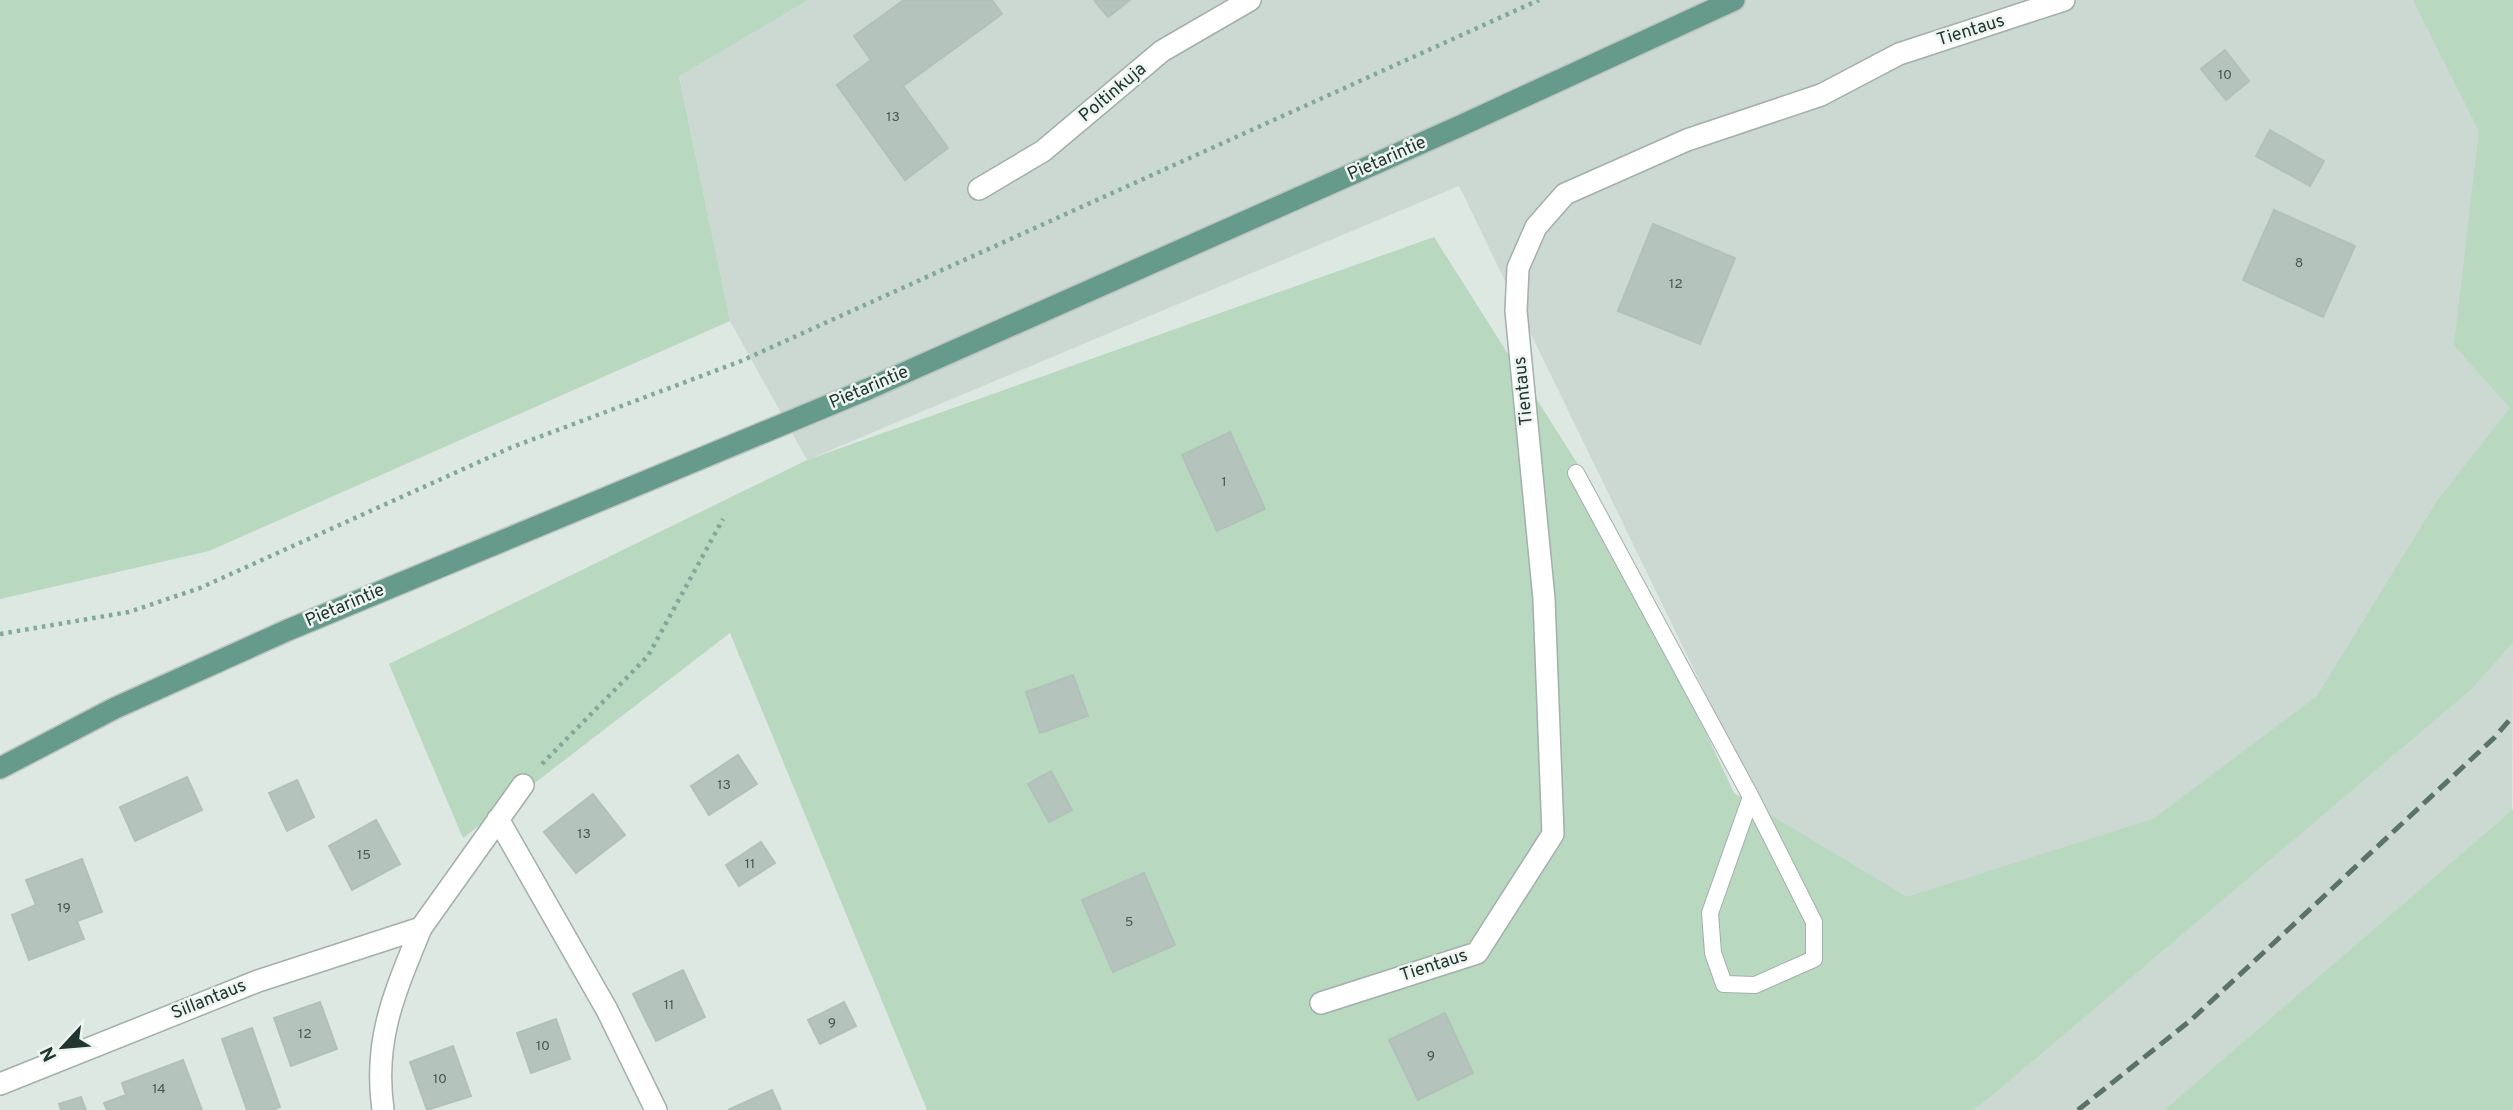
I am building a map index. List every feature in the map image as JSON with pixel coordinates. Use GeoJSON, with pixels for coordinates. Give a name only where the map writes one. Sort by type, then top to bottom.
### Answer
{"type":"FeatureCollection","features":[{"type":"Feature","properties":{"kind":"main road","name":"Pietarintie"},"geometry":{"type":"LineString","coordinates":[[0,768],[115,708],[288,630],[869,389],[1460,126],[1734,0]]}},
{"type":"Feature","properties":{"kind":"street","name":"Poltinkuja"},"geometry":{"type":"LineString","coordinates":[[979,189],[1043,151],[1163,51],[1250,0]]}},
{"type":"Feature","properties":{"kind":"street","name":"Tientaus"},"geometry":{"type":"LineString","coordinates":[[1321,1003],[1477,953],[1553,834],[1544,599],[1516,311],[1518,268],[1536,227],[1565,194],[1686,140],[1821,95],[1899,54],[2064,0]]}},
{"type":"Feature","properties":{"kind":"street"},"geometry":{"type":"LineString","coordinates":[[383,1110],[379,1082],[383,1038],[391,1003],[421,928],[523,785]]}},
{"type":"Feature","properties":{"kind":"street"},"geometry":{"type":"LineString","coordinates":[[498,819],[607,1010],[656,1110]]}},
{"type":"Feature","properties":{"kind":"street","name":"Sillantaus"},"geometry":{"type":"LineString","coordinates":[[0,1084],[258,981],[421,928]]}},
{"type":"Feature","properties":{"kind":"lane"},"geometry":{"type":"LineString","coordinates":[[1576,473],[1751,797],[1814,922],[1814,959],[1755,985],[1724,984],[1713,953],[1710,913],[1751,797]]}},
{"type":"Feature","properties":{"kind":"path"},"geometry":{"type":"LineString","coordinates":[[0,634],[129,612],[200,588],[510,448],[741,361],[1539,0]]}},
{"type":"Feature","properties":{"kind":"path"},"geometry":{"type":"LineString","coordinates":[[523,785],[648,656],[723,519]]}},
{"type":"Feature","properties":{"kind":"shaded area"},"geometry":{"type":"Polygon","coordinates":[[[808,0],[2513,0],[2513,538],[2349,737],[1838,966],[1459,186],[807,460],[730,321],[679,75],[808,0]]]}},
{"type":"Feature","properties":{"kind":"shaded area"},"geometry":{"type":"Polygon","coordinates":[[[2513,643],[2512,810],[2164,1110],[1973,1110],[2472,689],[2513,643]]]}},
{"type":"Feature","properties":{"kind":"green space"},"geometry":{"type":"Polygon","coordinates":[[[0,0],[808,0],[679,76],[730,321],[209,551],[0,599],[0,0]]]}},
{"type":"Feature","properties":{"kind":"green space"},"geometry":{"type":"Polygon","coordinates":[[[2413,0],[2513,0],[2513,643],[2472,689],[1973,1110],[927,1110],[730,633],[463,838],[389,664],[807,460],[1434,237],[1591,485],[1734,793],[1907,897],[2153,819],[2317,696],[2437,501],[2510,408],[2454,345],[2479,131],[2413,0]]]}},
{"type":"Feature","properties":{"kind":"green space"},"geometry":{"type":"Polygon","coordinates":[[[2512,810],[2513,1110],[2164,1110],[2512,810]]]}},
{"type":"Feature","properties":{"kind":"building"},"geometry":{"type":"Polygon","coordinates":[[[904,0],[992,0],[1002,14],[903,86],[948,148],[905,180],[837,85],[871,60],[854,36],[904,0]]]}},
{"type":"Feature","properties":{"kind":"building"},"geometry":{"type":"Polygon","coordinates":[[[1094,0],[1130,0],[1108,17],[1094,0]]]}},
{"type":"Feature","properties":{"kind":"building"},"geometry":{"type":"Polygon","coordinates":[[[2225,50],[2249,81],[2226,100],[2201,69],[2225,50]]]}},
{"type":"Feature","properties":{"kind":"building"},"geometry":{"type":"Polygon","coordinates":[[[2270,130],[2324,161],[2310,186],[2256,156],[2270,130]]]}},
{"type":"Feature","properties":{"kind":"building"},"geometry":{"type":"Polygon","coordinates":[[[2274,210],[2355,246],[2323,317],[2243,280],[2274,210]]]}},
{"type":"Feature","properties":{"kind":"building"},"geometry":{"type":"Polygon","coordinates":[[[1653,224],[1735,258],[1700,344],[1618,311],[1653,224]]]}},
{"type":"Feature","properties":{"kind":"building"},"geometry":{"type":"Polygon","coordinates":[[[1230,432],[1265,509],[1217,531],[1182,455],[1230,432]]]}},
{"type":"Feature","properties":{"kind":"building"},"geometry":{"type":"Polygon","coordinates":[[[1073,675],[1088,716],[1040,733],[1026,692],[1073,675]]]}},
{"type":"Feature","properties":{"kind":"building"},"geometry":{"type":"Polygon","coordinates":[[[738,755],[757,784],[709,815],[691,786],[738,755]]]}},
{"type":"Feature","properties":{"kind":"building"},"geometry":{"type":"Polygon","coordinates":[[[1051,771],[1072,810],[1049,822],[1028,784],[1051,771]]]}},
{"type":"Feature","properties":{"kind":"building"},"geometry":{"type":"Polygon","coordinates":[[[187,777],[202,810],[135,841],[120,807],[187,777]]]}},
{"type":"Feature","properties":{"kind":"building"},"geometry":{"type":"Polygon","coordinates":[[[297,780],[314,817],[287,831],[269,793],[297,780]]]}},
{"type":"Feature","properties":{"kind":"building"},"geometry":{"type":"Polygon","coordinates":[[[593,794],[625,835],[576,873],[544,832],[593,794]]]}},
{"type":"Feature","properties":{"kind":"building"},"geometry":{"type":"Polygon","coordinates":[[[376,820],[400,864],[352,890],[329,846],[376,820]]]}},
{"type":"Feature","properties":{"kind":"building"},"geometry":{"type":"Polygon","coordinates":[[[761,842],[775,863],[739,886],[726,865],[761,842]]]}},
{"type":"Feature","properties":{"kind":"building"},"geometry":{"type":"Polygon","coordinates":[[[82,859],[102,912],[77,921],[84,939],[29,960],[12,915],[36,905],[26,880],[82,859]]]}},
{"type":"Feature","properties":{"kind":"building"},"geometry":{"type":"Polygon","coordinates":[[[1144,873],[1175,945],[1113,972],[1082,900],[1144,873]]]}},
{"type":"Feature","properties":{"kind":"building"},"geometry":{"type":"Polygon","coordinates":[[[683,970],[705,1017],[656,1041],[633,994],[683,970]]]}},
{"type":"Feature","properties":{"kind":"building"},"geometry":{"type":"Polygon","coordinates":[[[320,1002],[337,1049],[291,1066],[274,1018],[320,1002]]]}},
{"type":"Feature","properties":{"kind":"building"},"geometry":{"type":"Polygon","coordinates":[[[844,1002],[856,1026],[820,1044],[808,1020],[844,1002]]]}},
{"type":"Feature","properties":{"kind":"building"},"geometry":{"type":"Polygon","coordinates":[[[1445,1013],[1473,1073],[1418,1100],[1389,1040],[1445,1013]]]}},
{"type":"Feature","properties":{"kind":"building"},"geometry":{"type":"Polygon","coordinates":[[[556,1019],[570,1059],[531,1073],[517,1033],[556,1019]]]}},
{"type":"Feature","properties":{"kind":"building"},"geometry":{"type":"Polygon","coordinates":[[[252,1028],[280,1107],[273,1110],[247,1110],[222,1039],[252,1028]]]}},
{"type":"Feature","properties":{"kind":"building"},"geometry":{"type":"Polygon","coordinates":[[[453,1046],[471,1096],[427,1110],[410,1062],[453,1046]]]}},
{"type":"Feature","properties":{"kind":"building"},"geometry":{"type":"Polygon","coordinates":[[[183,1060],[202,1110],[107,1110],[104,1103],[126,1095],[122,1083],[183,1060]]]}},
{"type":"Feature","properties":{"kind":"building"},"geometry":{"type":"Polygon","coordinates":[[[772,1090],[781,1110],[728,1110],[772,1090]]]}},
{"type":"Feature","properties":{"kind":"building"},"geometry":{"type":"Polygon","coordinates":[[[81,1097],[86,1110],[61,1110],[59,1104],[81,1097]]]}},
{"type":"Feature","properties":{"kind":"railway"},"geometry":{"type":"LineString","coordinates":[[2078,1110],[2191,1020],[2494,738],[2513,716]]}}]}
